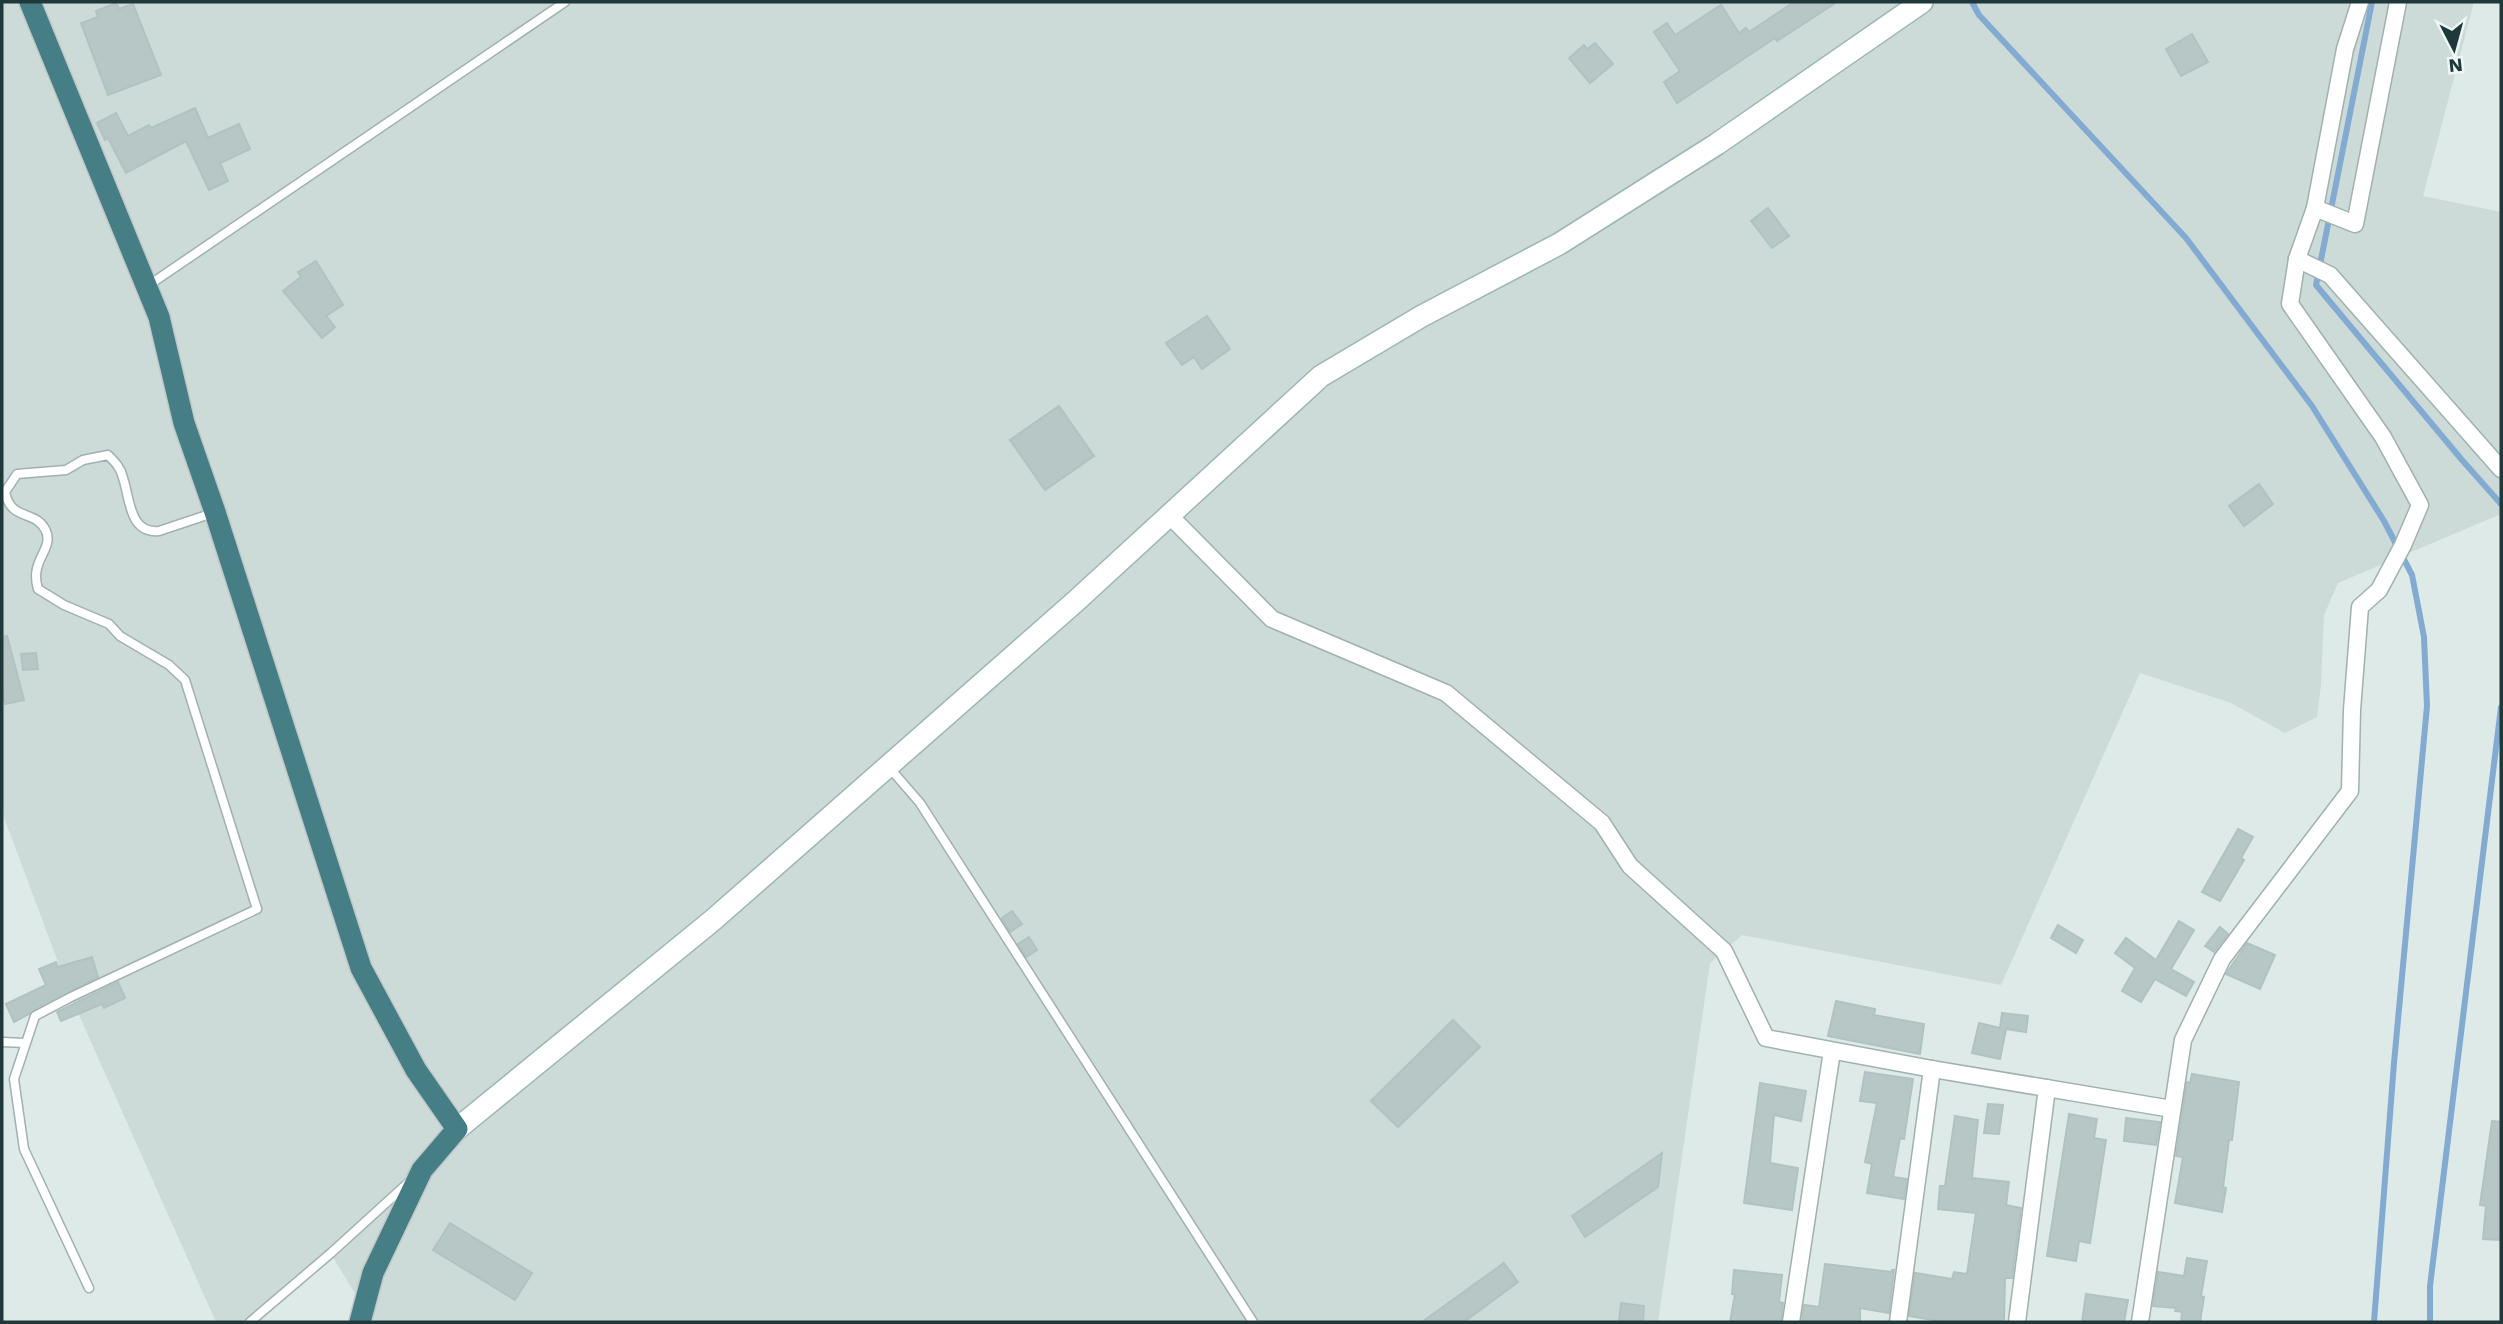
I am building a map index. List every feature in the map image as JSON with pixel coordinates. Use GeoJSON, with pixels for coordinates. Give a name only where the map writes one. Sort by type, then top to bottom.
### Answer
{"type":"FeatureCollection","features":[{"type":"Feature","properties":{"kind":"highway"},"geometry":{"type":"LineString","coordinates":[[30,2],[159,317],[184,423],[361,968],[416,1070],[457,1129],[422,1170],[373,1273],[360,1322]]}},
{"type":"Feature","properties":{"kind":"main road"},"geometry":{"type":"LineString","coordinates":[[457,1129],[713,920],[1076,601],[1321,376],[1422,316],[1559,244],[1717,144],[1916,3]]}},
{"type":"Feature","properties":{"kind":"street"},"geometry":{"type":"LineString","coordinates":[[2140,1322],[2183,1040],[2222,959],[2350,791],[2352,710],[2360,607],[2379,590],[2420,505],[2383,437],[2290,304],[2297,259],[2315,208],[2345,49],[2360,2]]}},
{"type":"Feature","properties":{"kind":"street"},"geometry":{"type":"LineString","coordinates":[[2315,208],[2355,224],[2398,2]]}},
{"type":"Feature","properties":{"kind":"street"},"geometry":{"type":"LineString","coordinates":[[2297,259],[2330,275],[2501,469]]}},
{"type":"Feature","properties":{"kind":"street"},"geometry":{"type":"LineString","coordinates":[[1169,516],[1200,544],[1272,619],[1446,693],[1602,823],[1630,866],[1724,951],[1766,1038],[2172,1109]]}},
{"type":"Feature","properties":{"kind":"street"},"geometry":{"type":"LineString","coordinates":[[1791,1322],[1832,1051]]}},
{"type":"Feature","properties":{"kind":"street"},"geometry":{"type":"LineString","coordinates":[[1898,1322],[1932,1069]]}},
{"type":"Feature","properties":{"kind":"street"},"geometry":{"type":"LineString","coordinates":[[2017,1322],[2047,1088]]}},
{"type":"Feature","properties":{"kind":"lane"},"geometry":{"type":"LineString","coordinates":[[147,287],[565,2]]}},
{"type":"Feature","properties":{"kind":"lane"},"geometry":{"type":"LineString","coordinates":[[89,1288],[24,1149],[14,1079],[35,1016],[257,909],[185,680],[169,665],[120,636],[109,624],[64,605],[38,589],[36,566],[47,546],[45,529],[34,519],[11,508],[5,492],[16,474],[66,470],[83,460],[108,455],[123,476],[131,511],[141,527],[150,532],[215,512]]}},
{"type":"Feature","properties":{"kind":"lane"},"geometry":{"type":"LineString","coordinates":[[887,765],[920,803],[1253,1322]]}},
{"type":"Feature","properties":{"kind":"lane"},"geometry":{"type":"LineString","coordinates":[[2,1042],[26,1043]]}},
{"type":"Feature","properties":{"kind":"lane"},"geometry":{"type":"LineString","coordinates":[[250,1322],[422,1170]]}},
{"type":"Feature","properties":{"kind":"shaded area"},"geometry":{"type":"Polygon","coordinates":[[[2,2],[2474,2],[2423,196],[2501,212],[2501,514],[2338,583],[2324,615],[2317,717],[2285,733],[2231,703],[2140,673],[2001,985],[1742,935],[1710,963],[1658,1322],[362,1322],[365,1310],[331,1254],[250,1322],[216,1322],[71,997],[2,812],[2,2]]]}},
{"type":"Feature","properties":{"kind":"building"},"geometry":{"type":"Polygon","coordinates":[[[1794,2],[1837,2],[1777,41],[1775,38],[1677,103],[1664,82],[1680,71],[1654,32],[1667,23],[1675,35],[1721,5],[1739,33],[1746,28],[1749,32],[1794,2]]]}},
{"type":"Feature","properties":{"kind":"building"},"geometry":{"type":"Polygon","coordinates":[[[116,3],[119,9],[133,4],[161,75],[108,95],[81,23],[98,17],[96,11],[116,3]]]}},
{"type":"Feature","properties":{"kind":"building"},"geometry":{"type":"Polygon","coordinates":[[[2192,34],[2208,62],[2181,76],[2166,49],[2192,34]]]}},
{"type":"Feature","properties":{"kind":"building"},"geometry":{"type":"Polygon","coordinates":[[[1595,43],[1613,64],[1590,83],[1569,58],[1584,45],[1587,49],[1595,43]]]}},
{"type":"Feature","properties":{"kind":"building"},"geometry":{"type":"Polygon","coordinates":[[[195,108],[208,138],[239,124],[250,149],[220,163],[228,181],[209,190],[186,141],[126,173],[97,123],[116,113],[128,136],[195,108]]]}},
{"type":"Feature","properties":{"kind":"building"},"geometry":{"type":"Polygon","coordinates":[[[1768,208],[1789,236],[1772,248],[1751,221],[1768,208]]]}},
{"type":"Feature","properties":{"kind":"building"},"geometry":{"type":"Polygon","coordinates":[[[316,261],[343,305],[326,316],[335,327],[322,338],[283,291],[301,277],[298,272],[316,261]]]}},
{"type":"Feature","properties":{"kind":"building"},"geometry":{"type":"Polygon","coordinates":[[[1207,316],[1230,349],[1202,369],[1194,357],[1182,365],[1166,343],[1207,316]]]}},
{"type":"Feature","properties":{"kind":"building"},"geometry":{"type":"Polygon","coordinates":[[[1059,406],[1094,456],[1045,490],[1010,440],[1059,406]]]}},
{"type":"Feature","properties":{"kind":"building"},"geometry":{"type":"Polygon","coordinates":[[[2259,484],[2273,504],[2244,526],[2229,506],[2259,484]]]}},
{"type":"Feature","properties":{"kind":"building"},"geometry":{"type":"Polygon","coordinates":[[[7,636],[24,700],[5,704],[2,691],[2,637],[7,636]]]}},
{"type":"Feature","properties":{"kind":"building"},"geometry":{"type":"Polygon","coordinates":[[[36,653],[38,669],[23,670],[21,654],[36,653]]]}},
{"type":"Feature","properties":{"kind":"building"},"geometry":{"type":"Polygon","coordinates":[[[2238,829],[2253,837],[2241,858],[2244,860],[2220,901],[2202,892],[2238,829]]]}},
{"type":"Feature","properties":{"kind":"building"},"geometry":{"type":"Polygon","coordinates":[[[1012,911],[1022,924],[1010,932],[1002,918],[1012,911]]]}},
{"type":"Feature","properties":{"kind":"building"},"geometry":{"type":"Polygon","coordinates":[[[2179,921],[2194,930],[2171,969],[2194,982],[2186,996],[2155,979],[2141,1002],[2122,991],[2135,968],[2115,953],[2126,938],[2156,960],[2179,921]]]}},
{"type":"Feature","properties":{"kind":"building"},"geometry":{"type":"Polygon","coordinates":[[[2058,925],[2083,940],[2076,953],[2051,938],[2058,925]]]}},
{"type":"Feature","properties":{"kind":"building"},"geometry":{"type":"Polygon","coordinates":[[[2220,927],[2228,934],[2214,952],[2205,946],[2220,927]]]}},
{"type":"Feature","properties":{"kind":"building"},"geometry":{"type":"Polygon","coordinates":[[[1029,937],[1037,950],[1026,957],[1018,944],[1029,937]]]}},
{"type":"Feature","properties":{"kind":"building"},"geometry":{"type":"Polygon","coordinates":[[[2247,943],[2275,955],[2260,989],[2226,974],[2247,943]]]}},
{"type":"Feature","properties":{"kind":"building"},"geometry":{"type":"Polygon","coordinates":[[[92,957],[98,977],[14,1022],[6,1004],[46,985],[39,969],[56,962],[58,967],[92,957]]]}},
{"type":"Feature","properties":{"kind":"building"},"geometry":{"type":"Polygon","coordinates":[[[118,982],[125,998],[104,1008],[102,1004],[61,1021],[57,1012],[118,982]]]}},
{"type":"Feature","properties":{"kind":"building"},"geometry":{"type":"Polygon","coordinates":[[[1836,1001],[1875,1009],[1874,1015],[1924,1024],[1920,1054],[1828,1036],[1836,1001]]]}},
{"type":"Feature","properties":{"kind":"building"},"geometry":{"type":"Polygon","coordinates":[[[2002,1013],[2028,1016],[2026,1032],[2006,1029],[2000,1059],[1972,1053],[1979,1023],[2000,1028],[2002,1013]]]}},
{"type":"Feature","properties":{"kind":"building"},"geometry":{"type":"Polygon","coordinates":[[[1453,1020],[1480,1047],[1398,1127],[1371,1101],[1453,1020]]]}},
{"type":"Feature","properties":{"kind":"building"},"geometry":{"type":"Polygon","coordinates":[[[1865,1072],[1913,1079],[1904,1139],[1900,1138],[1893,1177],[1907,1179],[1904,1199],[1867,1193],[1872,1164],[1865,1162],[1877,1103],[1860,1101],[1865,1072]]]}},
{"type":"Feature","properties":{"kind":"building"},"geometry":{"type":"Polygon","coordinates":[[[2192,1074],[2239,1082],[2232,1140],[2229,1140],[2222,1212],[2175,1203],[2183,1157],[2176,1156],[2187,1082],[2190,1083],[2192,1074]]]}},
{"type":"Feature","properties":{"kind":"building"},"geometry":{"type":"Polygon","coordinates":[[[1760,1083],[1806,1091],[1801,1121],[1774,1115],[1770,1163],[1798,1168],[1792,1210],[1744,1203],[1760,1083]]]}},
{"type":"Feature","properties":{"kind":"building"},"geometry":{"type":"Polygon","coordinates":[[[1988,1104],[2003,1105],[1999,1134],[1984,1133],[1988,1104]]]}},
{"type":"Feature","properties":{"kind":"building"},"geometry":{"type":"Polygon","coordinates":[[[2069,1114],[2097,1119],[2094,1138],[2106,1140],[2090,1243],[2079,1241],[2076,1261],[2047,1256],[2069,1114]]]}},
{"type":"Feature","properties":{"kind":"building"},"geometry":{"type":"Polygon","coordinates":[[[1955,1116],[1978,1120],[1972,1178],[2009,1182],[2006,1205],[2021,1208],[2012,1278],[2005,1278],[2004,1322],[1944,1322],[1909,1316],[1915,1273],[1952,1279],[1954,1272],[1967,1274],[1976,1213],[1938,1209],[1940,1186],[1945,1186],[1955,1116]]]}},
{"type":"Feature","properties":{"kind":"building"},"geometry":{"type":"Polygon","coordinates":[[[2126,1118],[2160,1122],[2156,1145],[2124,1141],[2126,1118]]]}},
{"type":"Feature","properties":{"kind":"building"},"geometry":{"type":"Polygon","coordinates":[[[2492,1121],[2501,1122],[2501,1240],[2483,1239],[2486,1206],[2480,1205],[2492,1121]]]}},
{"type":"Feature","properties":{"kind":"building"},"geometry":{"type":"Polygon","coordinates":[[[1662,1153],[1658,1187],[1585,1237],[1572,1216],[1662,1153]]]}},
{"type":"Feature","properties":{"kind":"building"},"geometry":{"type":"Polygon","coordinates":[[[450,1223],[532,1273],[515,1300],[433,1250],[450,1223]]]}},
{"type":"Feature","properties":{"kind":"building"},"geometry":{"type":"Polygon","coordinates":[[[2187,1258],[2207,1261],[2200,1322],[2181,1322],[2182,1312],[2175,1311],[2176,1308],[2153,1306],[2158,1272],[2184,1276],[2187,1258]]]}},
{"type":"Feature","properties":{"kind":"building"},"geometry":{"type":"Polygon","coordinates":[[[1504,1263],[1518,1282],[1464,1322],[1422,1322],[1504,1263]]]}},
{"type":"Feature","properties":{"kind":"building"},"geometry":{"type":"Polygon","coordinates":[[[1825,1264],[1892,1272],[1894,1270],[1889,1313],[1860,1308],[1860,1322],[1802,1322],[1804,1305],[1819,1307],[1825,1264]]]}},
{"type":"Feature","properties":{"kind":"building"},"geometry":{"type":"Polygon","coordinates":[[[1734,1270],[1782,1275],[1779,1302],[1783,1303],[1781,1322],[1730,1322],[1735,1294],[1732,1294],[1734,1270]]]}},
{"type":"Feature","properties":{"kind":"building"},"geometry":{"type":"Polygon","coordinates":[[[2086,1294],[2128,1300],[2124,1322],[2082,1322],[2086,1294]]]}},
{"type":"Feature","properties":{"kind":"building"},"geometry":{"type":"Polygon","coordinates":[[[1621,1303],[1644,1306],[1643,1322],[1619,1322],[1621,1303]]]}},
{"type":"Feature","properties":{"kind":"waterway"},"geometry":{"type":"LineString","coordinates":[[1972,2],[1979,15],[2186,238],[2312,406],[2384,521],[2412,575],[2424,637],[2427,706],[2394,1063],[2374,1322]]}},
{"type":"Feature","properties":{"kind":"waterway"},"geometry":{"type":"LineString","coordinates":[[2372,2],[2316,285],[2501,504]]}},
{"type":"Feature","properties":{"kind":"waterway"},"geometry":{"type":"LineString","coordinates":[[2430,1322],[2430,1286],[2501,707]]}}]}
